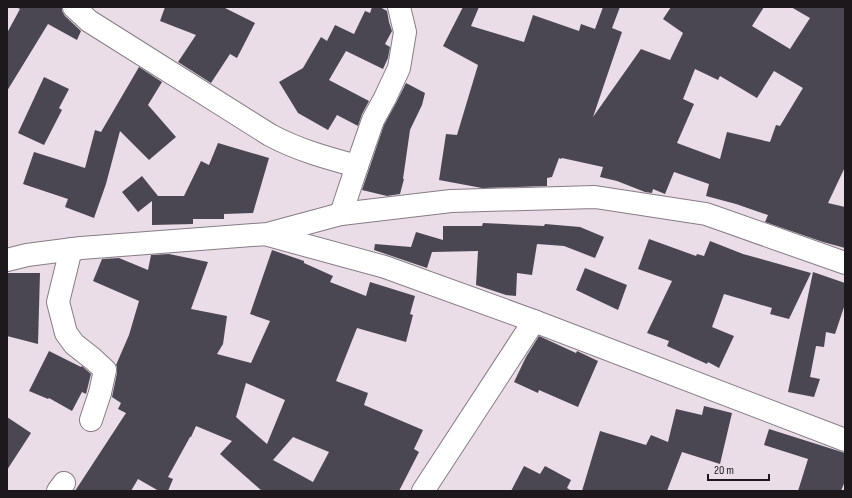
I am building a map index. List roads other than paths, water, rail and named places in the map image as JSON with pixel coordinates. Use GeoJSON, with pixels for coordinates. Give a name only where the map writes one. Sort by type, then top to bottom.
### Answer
{"type":"FeatureCollection","features":[{"type":"Feature","properties":{"kind":"street"},"geometry":{"type":"LineString","coordinates":[[74,7],[90,21],[270,135],[286,143],[322,156],[356,166]]}},
{"type":"Feature","properties":{"kind":"street"},"geometry":{"type":"LineString","coordinates":[[341,214],[356,166],[373,120],[399,68],[405,32],[399,7]]}},
{"type":"Feature","properties":{"kind":"street"},"geometry":{"type":"LineString","coordinates":[[7,260],[27,255],[71,249],[267,234],[341,214],[451,201],[595,197],[706,214],[845,263]]}},
{"type":"Feature","properties":{"kind":"street"},"geometry":{"type":"LineString","coordinates":[[267,234],[385,266],[534,321],[845,440]]}},
{"type":"Feature","properties":{"kind":"street"},"geometry":{"type":"LineString","coordinates":[[71,249],[58,302],[66,333],[74,344],[106,370],[91,420]]}},
{"type":"Feature","properties":{"kind":"street"},"geometry":{"type":"LineString","coordinates":[[423,491],[534,321]]}}]}
